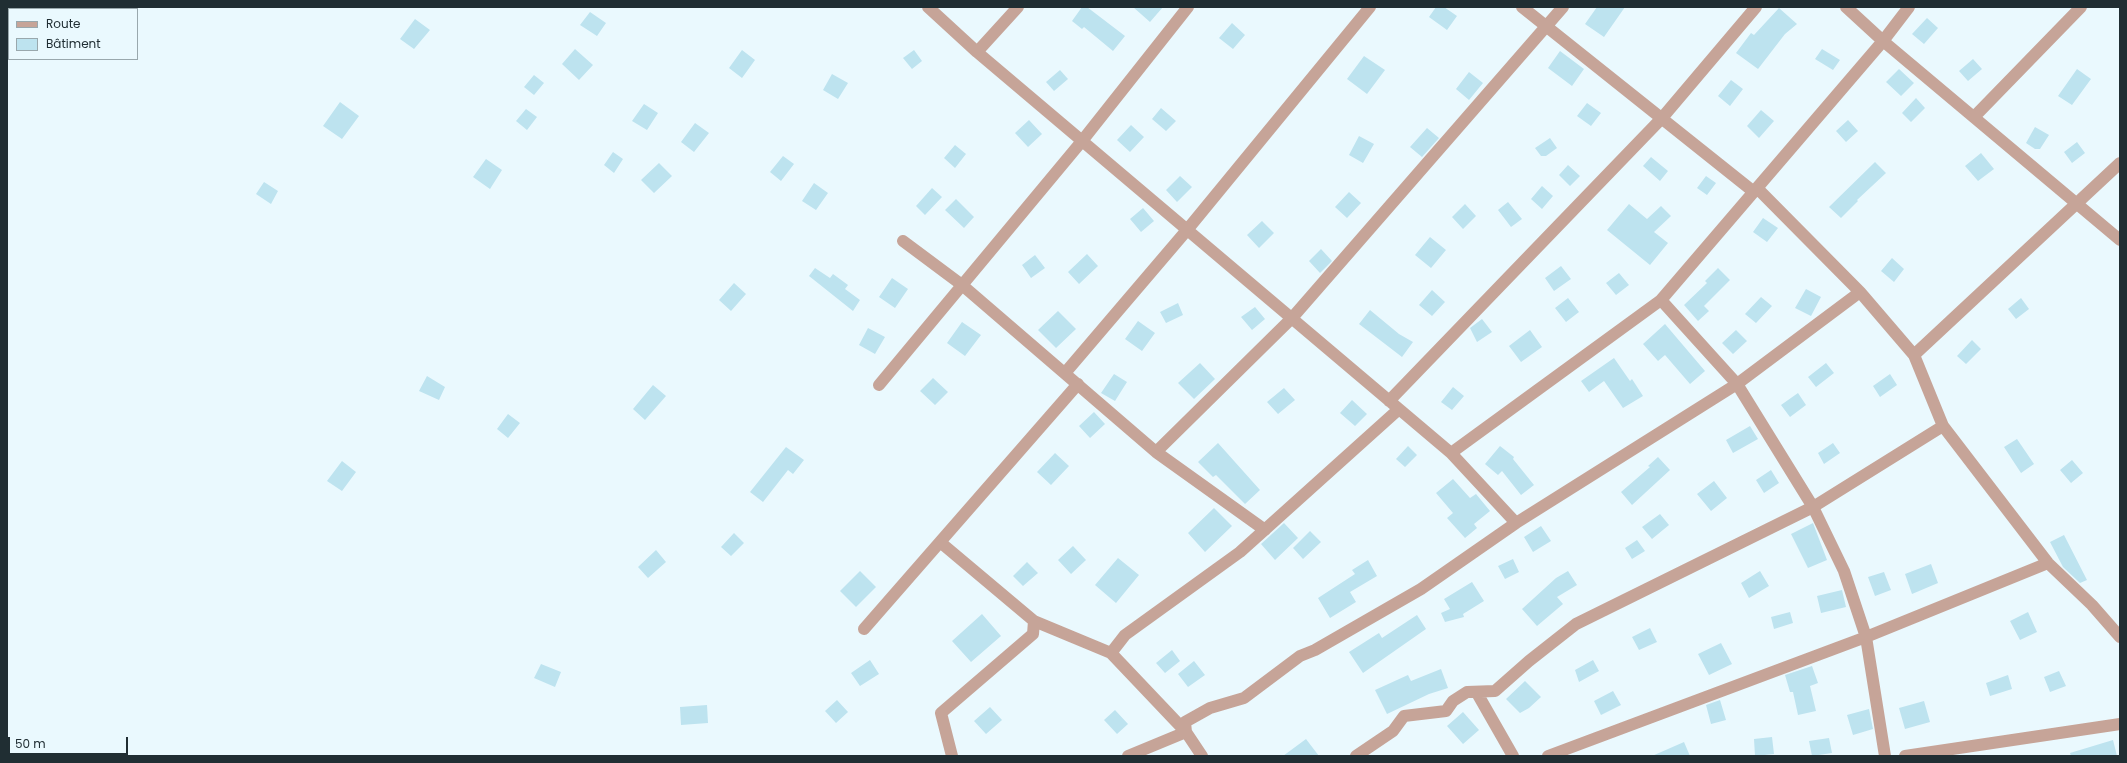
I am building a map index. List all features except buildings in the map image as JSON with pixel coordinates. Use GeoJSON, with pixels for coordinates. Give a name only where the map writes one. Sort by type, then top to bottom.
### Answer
{"type":"FeatureCollection","features":[{"type":"Feature","properties":{"kind":"street"},"geometry":{"type":"LineString","coordinates":[[928,7],[977,52],[1451,453],[1516,523]]}},
{"type":"Feature","properties":{"kind":"street"},"geometry":{"type":"LineString","coordinates":[[977,52],[1018,7]]}},
{"type":"Feature","properties":{"kind":"street"},"geometry":{"type":"LineString","coordinates":[[879,385],[1082,141],[1188,7]]}},
{"type":"Feature","properties":{"kind":"street"},"geometry":{"type":"LineString","coordinates":[[1065,373],[1187,230],[1370,7]]}},
{"type":"Feature","properties":{"kind":"street"},"geometry":{"type":"LineString","coordinates":[[1522,7],[1755,190],[1860,292],[1914,355],[1943,426],[2048,563],[2092,605],[2120,637]]}},
{"type":"Feature","properties":{"kind":"street"},"geometry":{"type":"LineString","coordinates":[[1156,452],[1292,318],[1563,7]]}},
{"type":"Feature","properties":{"kind":"street"},"geometry":{"type":"LineString","coordinates":[[1389,401],[1662,118],[1756,7]]}},
{"type":"Feature","properties":{"kind":"street"},"geometry":{"type":"LineString","coordinates":[[1846,7],[1883,41],[2120,240]]}},
{"type":"Feature","properties":{"kind":"street"},"geometry":{"type":"LineString","coordinates":[[1451,453],[1661,300],[1883,41],[1909,7]]}},
{"type":"Feature","properties":{"kind":"street"},"geometry":{"type":"LineString","coordinates":[[1974,117],[2081,7]]}},
{"type":"Feature","properties":{"kind":"street"},"geometry":{"type":"LineString","coordinates":[[1914,355],[2120,163]]}},
{"type":"Feature","properties":{"kind":"street"},"geometry":{"type":"LineString","coordinates":[[903,241],[962,285],[1156,452],[1265,530]]}},
{"type":"Feature","properties":{"kind":"street"},"geometry":{"type":"LineString","coordinates":[[1186,732],[1185,722],[1210,708],[1244,698],[1300,656],[1421,589],[1516,523],[1737,384],[1860,292]]}},
{"type":"Feature","properties":{"kind":"street"},"geometry":{"type":"LineString","coordinates":[[1661,300],[1737,384],[1813,508],[1844,571],[1866,637],[1885,756]]}},
{"type":"Feature","properties":{"kind":"street"},"geometry":{"type":"LineString","coordinates":[[864,629],[1078,384]]}},
{"type":"Feature","properties":{"kind":"street"},"geometry":{"type":"LineString","coordinates":[[1111,653],[1125,634],[1240,552],[1399,409]]}},
{"type":"Feature","properties":{"kind":"street"},"geometry":{"type":"LineString","coordinates":[[1356,756],[1392,731],[1404,716],[1446,711],[1453,701],[1467,692],[1477,693],[1495,691],[1529,661],[1576,624],[1813,508],[1943,426]]}},
{"type":"Feature","properties":{"kind":"street"},"geometry":{"type":"LineString","coordinates":[[940,542],[1034,621],[1111,653],[1186,732],[1202,756]]}},
{"type":"Feature","properties":{"kind":"street"},"geometry":{"type":"LineString","coordinates":[[1548,756],[1866,637],[2048,563]]}},
{"type":"Feature","properties":{"kind":"street"},"geometry":{"type":"LineString","coordinates":[[952,756],[941,713],[1033,634],[1034,621]]}},
{"type":"Feature","properties":{"kind":"street"},"geometry":{"type":"LineString","coordinates":[[1477,693],[1513,756]]}},
{"type":"Feature","properties":{"kind":"street"},"geometry":{"type":"LineString","coordinates":[[1904,756],[2120,724]]}},
{"type":"Feature","properties":{"kind":"street"},"geometry":{"type":"LineString","coordinates":[[1128,756],[1186,732]]}}]}
